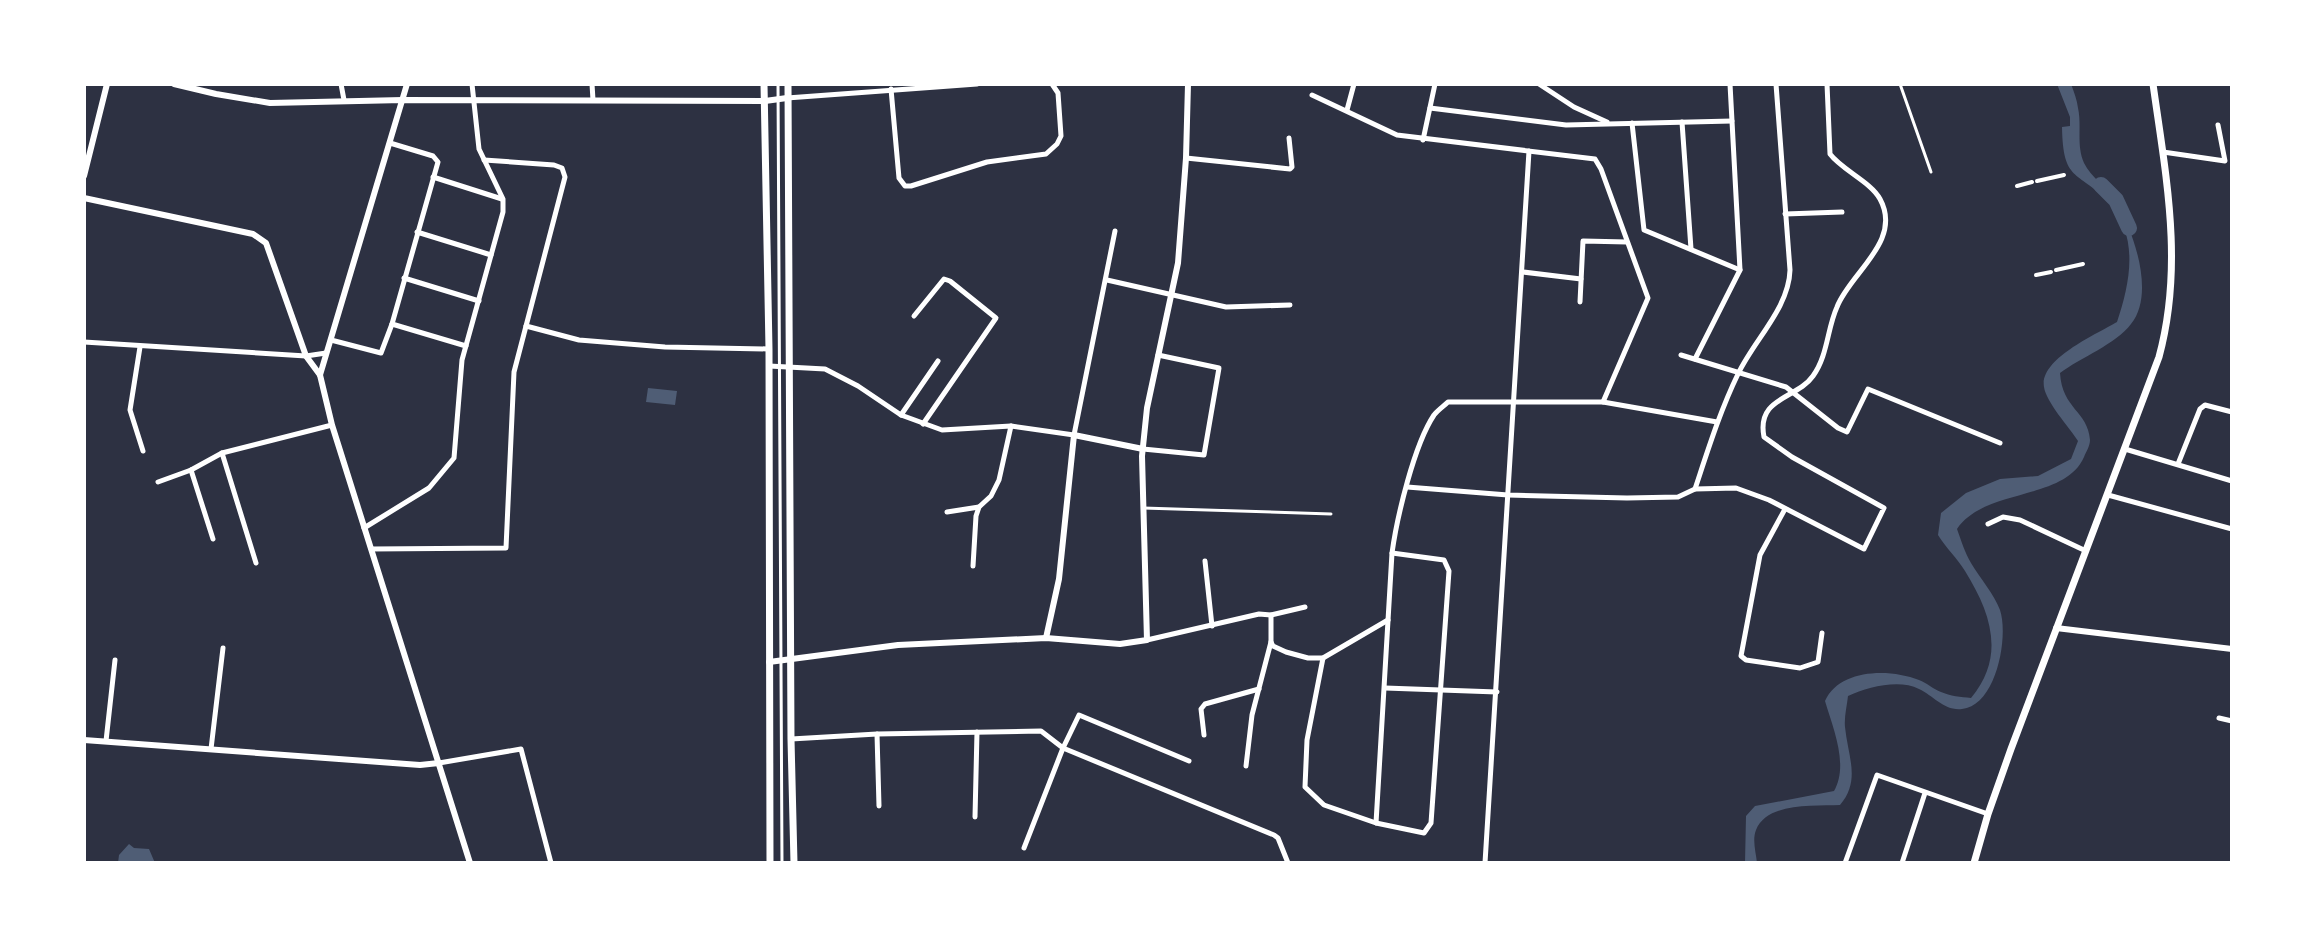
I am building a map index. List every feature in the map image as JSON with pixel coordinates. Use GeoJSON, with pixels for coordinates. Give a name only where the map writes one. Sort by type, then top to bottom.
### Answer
{"type":"FeatureCollection","features":[{"type":"Feature","properties":{"kind":"main road"},"geometry":{"type":"LineString","coordinates":[[764,84],[769,349],[770,863]]}},
{"type":"Feature","properties":{"kind":"main road"},"geometry":{"type":"LineString","coordinates":[[788,84],[783,98],[794,863]]}},
{"type":"Feature","properties":{"kind":"main road"},"geometry":{"type":"LineString","coordinates":[[1974,863],[1988,814],[2056,628],[2159,357],[2170,313],[2174,265],[2153,84]]}},
{"type":"Feature","properties":{"kind":"street"},"geometry":{"type":"LineString","coordinates":[[84,176],[85,161],[107,84]]}},
{"type":"Feature","properties":{"kind":"street"},"geometry":{"type":"LineString","coordinates":[[174,84],[270,103],[344,100],[765,101],[977,84]]}},
{"type":"Feature","properties":{"kind":"street"},"geometry":{"type":"LineString","coordinates":[[341,84],[344,100]]}},
{"type":"Feature","properties":{"kind":"street"},"geometry":{"type":"LineString","coordinates":[[320,375],[407,84]]}},
{"type":"Feature","properties":{"kind":"street"},"geometry":{"type":"LineString","coordinates":[[364,528],[429,488],[454,458],[462,360],[503,212],[503,199],[479,149],[472,84]]}},
{"type":"Feature","properties":{"kind":"street"},"geometry":{"type":"LineString","coordinates":[[592,84],[593,100]]}},
{"type":"Feature","properties":{"kind":"street"},"geometry":{"type":"LineString","coordinates":[[1147,640],[1143,449],[1147,408],[1181,238],[1188,84]]}},
{"type":"Feature","properties":{"kind":"street"},"geometry":{"type":"LineString","coordinates":[[1347,111],[1354,84]]}},
{"type":"Feature","properties":{"kind":"street"},"geometry":{"type":"LineString","coordinates":[[1423,140],[1435,84]]}},
{"type":"Feature","properties":{"kind":"street"},"geometry":{"type":"LineString","coordinates":[[1539,84],[1574,107],[1611,124]]}},
{"type":"Feature","properties":{"kind":"street"},"geometry":{"type":"LineString","coordinates":[[1695,359],[1740,270],[1730,84]]}},
{"type":"Feature","properties":{"kind":"street"},"geometry":{"type":"LineString","coordinates":[[1695,489],[1717,422],[1740,371],[1788,287],[1790,270],[1776,84]]}},
{"type":"Feature","properties":{"kind":"street"},"geometry":{"type":"LineString","coordinates":[[1407,487],[1508,495],[1678,497],[1695,489],[1736,488],[1749,491],[1864,549],[1884,508],[1792,457],[1764,437],[1765,421],[1771,406],[1814,375],[1828,345],[1839,302],[1872,257],[1883,234],[1884,210],[1880,198],[1830,154],[1827,84]]}},
{"type":"Feature","properties":{"kind":"street"},"geometry":{"type":"LineString","coordinates":[[891,89],[899,178],[905,186],[911,186],[987,162],[1046,154],[1061,136],[1054,86]]}},
{"type":"Feature","properties":{"kind":"street"},"geometry":{"type":"LineString","coordinates":[[1312,95],[1397,135],[1595,159],[1648,298],[1603,402]]}},
{"type":"Feature","properties":{"kind":"street"},"geometry":{"type":"LineString","coordinates":[[1430,108],[1566,125],[1732,121]]}},
{"type":"Feature","properties":{"kind":"street"},"geometry":{"type":"LineString","coordinates":[[1682,122],[1691,250]]}},
{"type":"Feature","properties":{"kind":"street"},"geometry":{"type":"LineString","coordinates":[[1632,123],[1644,230],[1740,270]]}},
{"type":"Feature","properties":{"kind":"street"},"geometry":{"type":"LineString","coordinates":[[2163,152],[2225,161],[2218,125]]}},
{"type":"Feature","properties":{"kind":"street"},"geometry":{"type":"LineString","coordinates":[[1186,158],[1290,169],[1289,138]]}},
{"type":"Feature","properties":{"kind":"street"},"geometry":{"type":"LineString","coordinates":[[331,340],[381,353],[392,324],[437,158],[390,143]]}},
{"type":"Feature","properties":{"kind":"street"},"geometry":{"type":"LineString","coordinates":[[1485,863],[1529,151]]}},
{"type":"Feature","properties":{"kind":"street"},"geometry":{"type":"LineString","coordinates":[[371,549],[506,548],[514,372],[565,177],[562,168],[554,165],[484,160]]}},
{"type":"Feature","properties":{"kind":"street"},"geometry":{"type":"LineString","coordinates":[[2017,186],[2064,175]]}},
{"type":"Feature","properties":{"kind":"street"},"geometry":{"type":"LineString","coordinates":[[433,177],[503,199]]}},
{"type":"Feature","properties":{"kind":"street"},"geometry":{"type":"LineString","coordinates":[[84,198],[253,234],[262,239],[306,356],[320,375],[332,425],[470,863]]}},
{"type":"Feature","properties":{"kind":"street"},"geometry":{"type":"LineString","coordinates":[[1785,214],[1842,212]]}},
{"type":"Feature","properties":{"kind":"street"},"geometry":{"type":"LineString","coordinates":[[1046,638],[1059,579],[1074,435],[1115,231]]}},
{"type":"Feature","properties":{"kind":"street"},"geometry":{"type":"LineString","coordinates":[[417,232],[491,255]]}},
{"type":"Feature","properties":{"kind":"street"},"geometry":{"type":"LineString","coordinates":[[1580,302],[1583,241],[1627,242]]}},
{"type":"Feature","properties":{"kind":"street"},"geometry":{"type":"LineString","coordinates":[[2036,275],[2083,264]]}},
{"type":"Feature","properties":{"kind":"street"},"geometry":{"type":"LineString","coordinates":[[1523,272],[1581,279]]}},
{"type":"Feature","properties":{"kind":"street"},"geometry":{"type":"LineString","coordinates":[[404,278],[479,301]]}},
{"type":"Feature","properties":{"kind":"street"},"geometry":{"type":"LineString","coordinates":[[914,316],[944,279],[996,318],[923,424]]}},
{"type":"Feature","properties":{"kind":"street"},"geometry":{"type":"LineString","coordinates":[[1107,280],[1226,307],[1290,305]]}},
{"type":"Feature","properties":{"kind":"street"},"geometry":{"type":"LineString","coordinates":[[392,324],[466,346]]}},
{"type":"Feature","properties":{"kind":"street"},"geometry":{"type":"LineString","coordinates":[[526,326],[579,340],[665,347],[769,349]]}},
{"type":"Feature","properties":{"kind":"street"},"geometry":{"type":"LineString","coordinates":[[84,342],[306,356],[326,353]]}},
{"type":"Feature","properties":{"kind":"street"},"geometry":{"type":"LineString","coordinates":[[140,347],[130,410],[143,451]]}},
{"type":"Feature","properties":{"kind":"street"},"geometry":{"type":"LineString","coordinates":[[769,366],[825,369],[858,386],[901,415],[942,430],[1011,426],[1143,449],[1204,455],[1219,368],[1158,355]]}},
{"type":"Feature","properties":{"kind":"street"},"geometry":{"type":"LineString","coordinates":[[1681,355],[1772,381],[1794,392],[1847,432],[1868,389],[1943,417],[2000,443]]}},
{"type":"Feature","properties":{"kind":"street"},"geometry":{"type":"LineString","coordinates":[[901,415],[938,361]]}},
{"type":"Feature","properties":{"kind":"street"},"geometry":{"type":"LineString","coordinates":[[1376,823],[1392,553],[1407,487],[1435,414],[1448,402],[1603,402],[1717,422]]}},
{"type":"Feature","properties":{"kind":"street"},"geometry":{"type":"LineString","coordinates":[[2178,464],[2200,409],[2205,405],[2232,412]]}},
{"type":"Feature","properties":{"kind":"street"},"geometry":{"type":"LineString","coordinates":[[158,482],[191,470],[222,453],[332,425]]}},
{"type":"Feature","properties":{"kind":"street"},"geometry":{"type":"LineString","coordinates":[[947,512],[979,507],[991,496],[999,480],[1011,426]]}},
{"type":"Feature","properties":{"kind":"street"},"geometry":{"type":"LineString","coordinates":[[2125,449],[2232,481]]}},
{"type":"Feature","properties":{"kind":"street"},"geometry":{"type":"LineString","coordinates":[[222,453],[256,563]]}},
{"type":"Feature","properties":{"kind":"street"},"geometry":{"type":"LineString","coordinates":[[191,470],[213,539]]}},
{"type":"Feature","properties":{"kind":"street"},"geometry":{"type":"LineString","coordinates":[[2108,495],[2232,529]]}},
{"type":"Feature","properties":{"kind":"street"},"geometry":{"type":"LineString","coordinates":[[973,566],[974,528],[979,507]]}},
{"type":"Feature","properties":{"kind":"street"},"geometry":{"type":"LineString","coordinates":[[1785,509],[1760,555],[1741,656],[1746,660],[1800,668],[1818,662],[1822,633]]}},
{"type":"Feature","properties":{"kind":"street"},"geometry":{"type":"LineString","coordinates":[[1988,524],[2003,517],[2020,520],[2086,551]]}},
{"type":"Feature","properties":{"kind":"street"},"geometry":{"type":"LineString","coordinates":[[1323,658],[1307,740],[1305,787],[1324,805],[1376,823],[1424,833],[1431,823],[1448,564],[1438,558],[1392,553]]}},
{"type":"Feature","properties":{"kind":"street"},"geometry":{"type":"LineString","coordinates":[[1205,561],[1212,626]]}},
{"type":"Feature","properties":{"kind":"street"},"geometry":{"type":"LineString","coordinates":[[769,662],[898,645],[1046,638],[1120,644],[1305,607]]}},
{"type":"Feature","properties":{"kind":"street"},"geometry":{"type":"LineString","coordinates":[[1246,766],[1252,715],[1271,642],[1271,615]]}},
{"type":"Feature","properties":{"kind":"street"},"geometry":{"type":"LineString","coordinates":[[1271,642],[1286,652],[1308,658],[1323,658],[1388,620]]}},
{"type":"Feature","properties":{"kind":"street"},"geometry":{"type":"LineString","coordinates":[[2056,628],[2232,649]]}},
{"type":"Feature","properties":{"kind":"street"},"geometry":{"type":"LineString","coordinates":[[211,749],[223,648]]}},
{"type":"Feature","properties":{"kind":"street"},"geometry":{"type":"LineString","coordinates":[[106,741],[115,660]]}},
{"type":"Feature","properties":{"kind":"street"},"geometry":{"type":"LineString","coordinates":[[1385,688],[1497,692]]}},
{"type":"Feature","properties":{"kind":"street"},"geometry":{"type":"LineString","coordinates":[[1204,735],[1201,709],[1205,704],[1260,689]]}},
{"type":"Feature","properties":{"kind":"street"},"geometry":{"type":"LineString","coordinates":[[1024,848],[1079,715],[1189,761]]}},
{"type":"Feature","properties":{"kind":"street"},"geometry":{"type":"LineString","coordinates":[[2219,718],[2232,721]]}},
{"type":"Feature","properties":{"kind":"street"},"geometry":{"type":"LineString","coordinates":[[791,739],[1041,731],[1063,748],[1274,835],[1288,863]]}},
{"type":"Feature","properties":{"kind":"street"},"geometry":{"type":"LineString","coordinates":[[975,817],[977,732]]}},
{"type":"Feature","properties":{"kind":"street"},"geometry":{"type":"LineString","coordinates":[[877,734],[879,806]]}},
{"type":"Feature","properties":{"kind":"street"},"geometry":{"type":"LineString","coordinates":[[84,740],[420,765],[521,749],[551,863]]}},
{"type":"Feature","properties":{"kind":"street"},"geometry":{"type":"LineString","coordinates":[[1845,863],[1877,775],[1988,814]]}},
{"type":"Feature","properties":{"kind":"street"},"geometry":{"type":"LineString","coordinates":[[1902,863],[1925,793]]}},
{"type":"Feature","properties":{"kind":"lane"},"geometry":{"type":"LineString","coordinates":[[778,84],[783,98],[779,366],[782,863]]}},
{"type":"Feature","properties":{"kind":"lane"},"geometry":{"type":"LineString","coordinates":[[1900,84],[1931,172]]}},
{"type":"Feature","properties":{"kind":"lane"},"geometry":{"type":"LineString","coordinates":[[1142,508],[1331,514]]}},
{"type":"Feature","properties":{"kind":"water"},"geometry":{"type":"Polygon","coordinates":[[[2057,84],[2071,84],[2078,105],[2080,149],[2084,163],[2113,196],[2123,214],[2135,245],[2142,279],[2142,296],[2131,324],[2107,344],[2060,373],[2065,395],[2085,422],[2089,447],[2074,471],[2060,481],[1986,507],[1969,516],[1957,529],[1969,559],[2000,610],[2002,622],[2001,652],[1984,696],[1974,705],[1956,709],[1911,686],[1893,684],[1874,687],[1848,696],[1845,723],[1852,777],[1846,796],[1840,805],[1793,807],[1770,814],[1756,830],[1757,863],[1745,863],[1746,816],[1755,806],[1834,791],[1840,758],[1825,701],[1841,683],[1866,674],[1894,674],[1919,680],[1944,693],[1971,698],[1982,682],[1991,650],[1988,619],[1965,571],[1938,535],[1941,513],[1966,493],[2000,479],[2038,476],[2071,459],[2078,441],[2049,400],[2044,387],[2045,377],[2050,367],[2071,348],[2117,322],[2126,292],[2129,260],[2125,230],[2108,202],[2069,167],[2062,127],[2070,126],[2070,117],[2057,84]]]}},
{"type":"Feature","properties":{"kind":"water"},"geometry":{"type":"Polygon","coordinates":[[[648,388],[677,391],[675,405],[646,402],[648,388]]]}},
{"type":"Feature","properties":{"kind":"water"},"geometry":{"type":"Polygon","coordinates":[[[129,844],[134,848],[149,849],[155,863],[118,863],[119,855],[129,844]]]}},
{"type":"Feature","properties":{"kind":"waterway"},"geometry":{"type":"LineString","coordinates":[[2101,185],[2116,200],[2129,228]]}}]}
